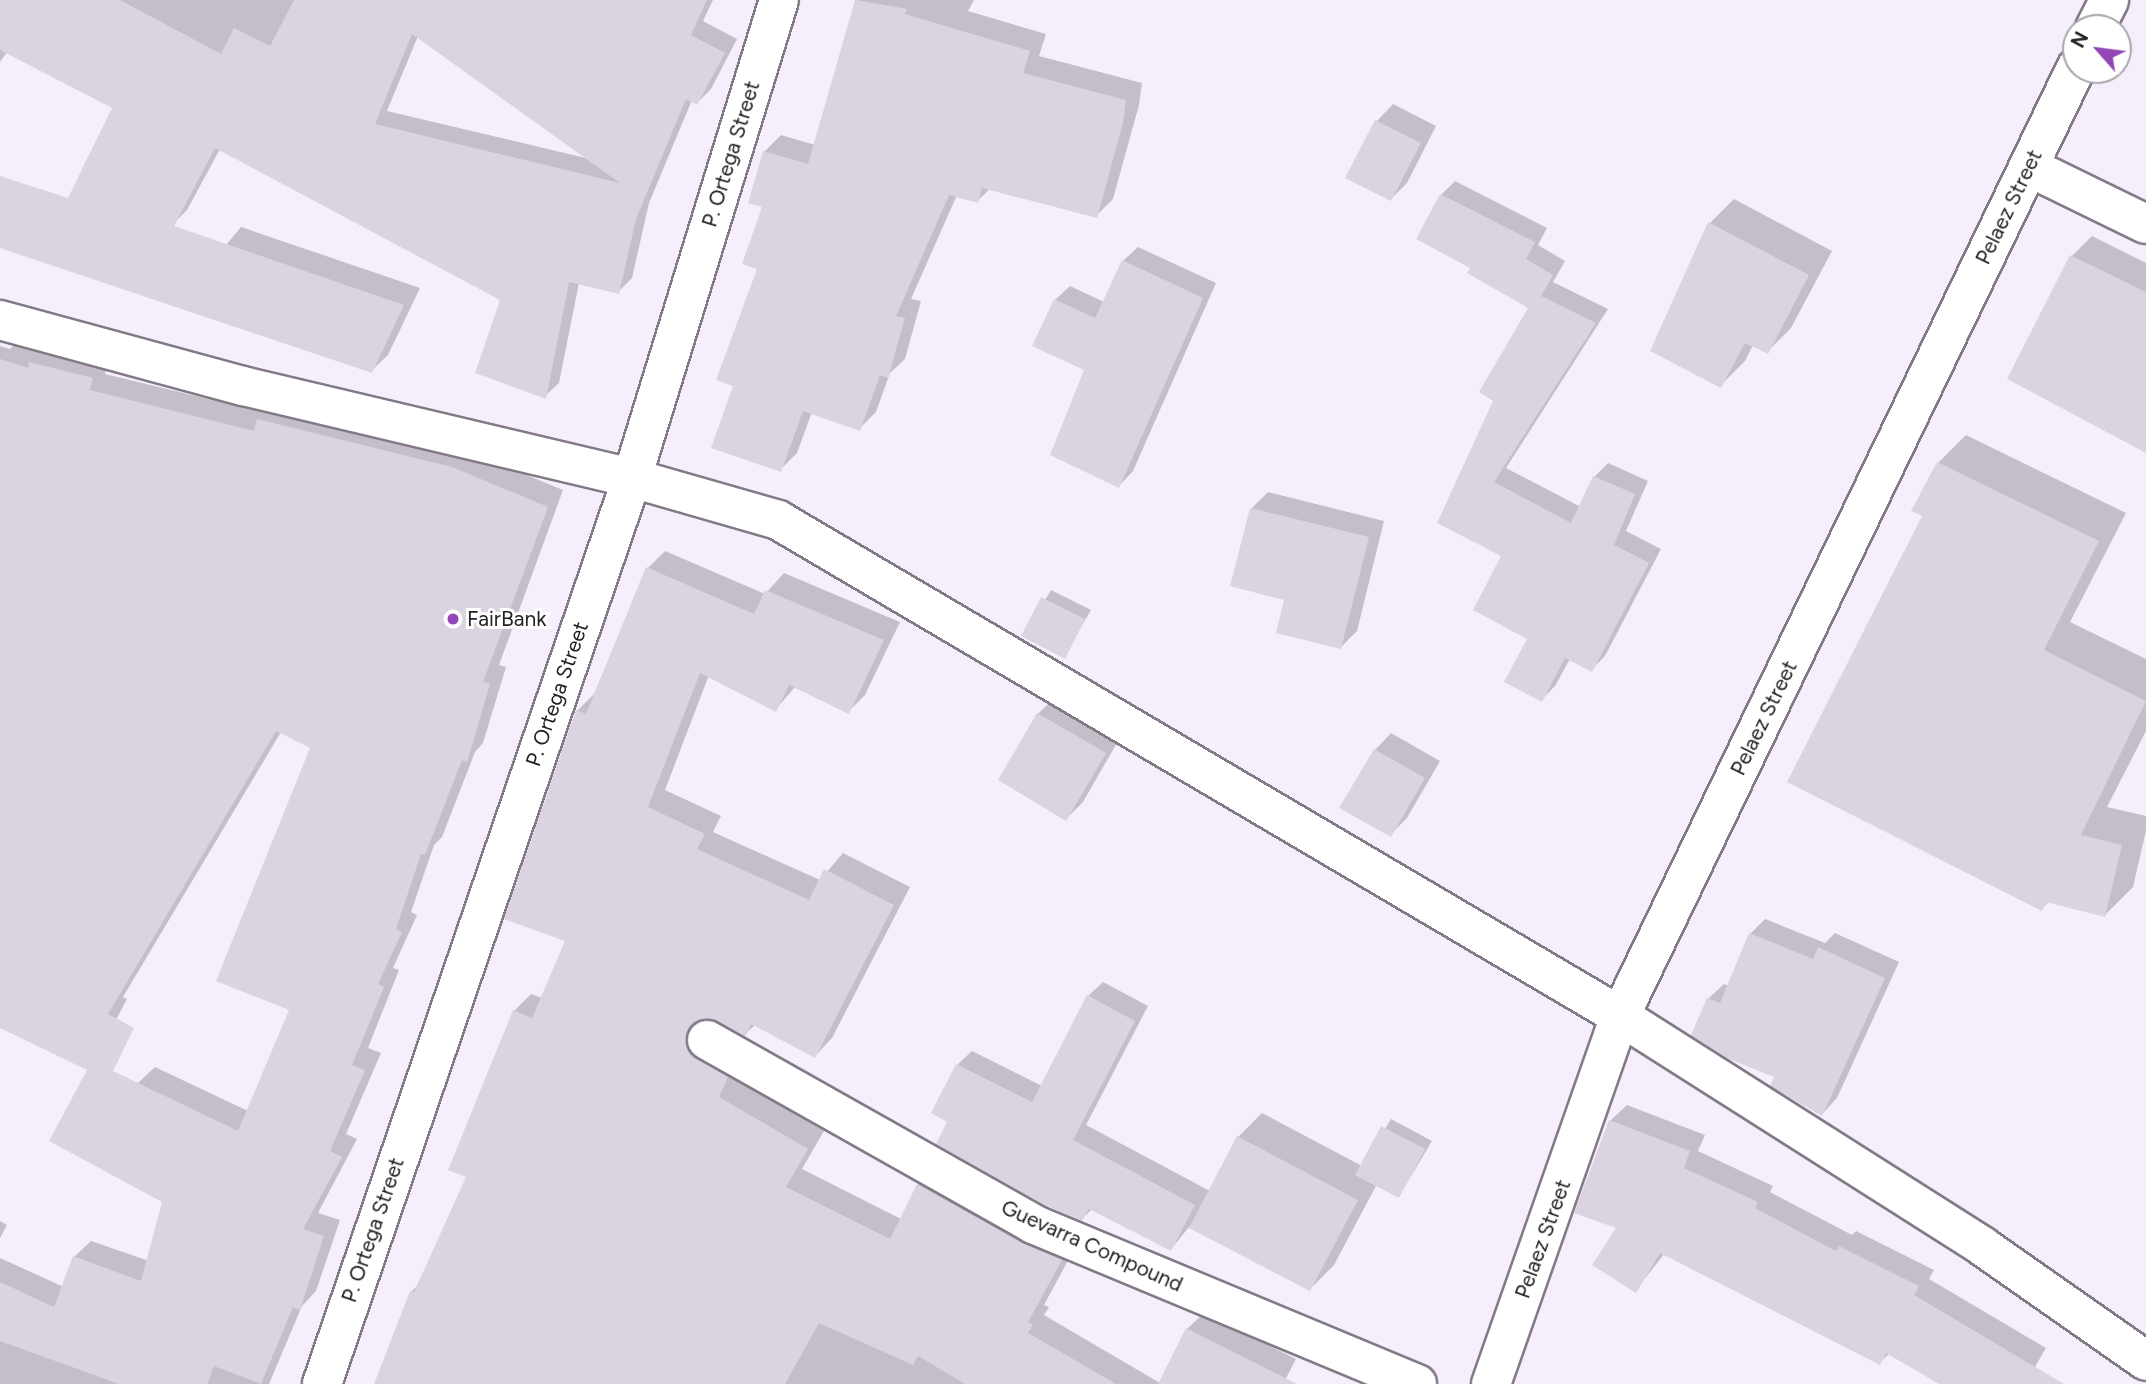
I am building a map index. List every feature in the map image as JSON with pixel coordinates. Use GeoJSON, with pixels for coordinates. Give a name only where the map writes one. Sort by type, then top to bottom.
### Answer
{"type":"FeatureCollection","features":[{"type":"Feature","properties":{"kind":"street","name":"P. Ortega Street"},"geometry":{"type":"LineString","coordinates":[[322,1384],[632,478],[779,0]]}},
{"type":"Feature","properties":{"kind":"street","name":"Pelaez Street"},"geometry":{"type":"LineString","coordinates":[[1491,1384],[1620,1016],[2068,84]]}},
{"type":"Feature","properties":{"kind":"street"},"geometry":{"type":"LineString","coordinates":[[2029,167],[2146,224]]}},
{"type":"Feature","properties":{"kind":"street"},"geometry":{"type":"LineString","coordinates":[[0,320],[243,386],[632,478],[778,520],[1620,1016],[1982,1246],[2146,1362]]}},
{"type":"Feature","properties":{"kind":"street","name":"Guevarra Compound"},"geometry":{"type":"LineString","coordinates":[[706,1040],[1033,1224],[1417,1384]]}},
{"type":"Feature","properties":{"kind":"building"},"geometry":{"type":"Polygon","coordinates":[[[0,0],[120,0],[221,54],[234,28],[270,46],[294,0],[707,0],[691,35],[725,53],[697,105],[686,99],[636,219],[619,294],[569,282],[546,399],[475,373],[500,300],[215,148],[174,226],[404,305],[372,373],[0,248],[0,176],[68,198],[112,108],[0,50],[0,0]],[[412,34],[375,124],[620,183],[412,34]]]}},
{"type":"Feature","properties":{"kind":"building"},"geometry":{"type":"Polygon","coordinates":[[[855,0],[907,9],[905,14],[1030,51],[1023,73],[1126,100],[1123,123],[1097,218],[982,188],[978,203],[949,195],[896,316],[905,318],[888,378],[880,375],[860,431],[803,411],[781,472],[711,448],[733,386],[716,380],[757,269],[742,264],[762,207],[748,203],[763,151],[808,164],[855,0]]]}},
{"type":"Feature","properties":{"kind":"building"},"geometry":{"type":"Polygon","coordinates":[[[1375,120],[1421,143],[1391,201],[1345,178],[1375,120]]]}},
{"type":"Feature","properties":{"kind":"building"},"geometry":{"type":"Polygon","coordinates":[[[1440,194],[1535,242],[1526,259],[1553,275],[1541,296],[1596,323],[1494,482],[1571,523],[1593,476],[1635,494],[1614,545],[1649,563],[1592,672],[1565,658],[1542,702],[1504,682],[1527,639],[1473,610],[1501,556],[1437,523],[1493,401],[1479,392],[1528,308],[1467,273],[1470,268],[1416,239],[1440,194]]]}},
{"type":"Feature","properties":{"kind":"building"},"geometry":{"type":"Polygon","coordinates":[[[1708,222],[1809,275],[1768,354],[1745,343],[1721,388],[1650,351],[1708,222]]]}},
{"type":"Feature","properties":{"kind":"building"},"geometry":{"type":"Polygon","coordinates":[[[2070,255],[2146,292],[2146,453],[2007,379],[2070,255]]]}},
{"type":"Feature","properties":{"kind":"building"},"geometry":{"type":"Polygon","coordinates":[[[1122,260],[1203,298],[1119,488],[1050,455],[1084,370],[1032,346],[1054,299],[1095,318],[1122,260]]]}},
{"type":"Feature","properties":{"kind":"building"},"geometry":{"type":"Polygon","coordinates":[[[0,359],[28,368],[29,362],[93,378],[90,390],[254,431],[257,419],[452,467],[548,507],[483,682],[490,684],[467,762],[462,760],[425,855],[421,854],[396,929],[402,932],[378,984],[384,987],[352,1065],[365,1070],[330,1151],[342,1157],[303,1229],[324,1236],[300,1310],[293,1307],[261,1384],[214,1366],[207,1384],[119,1384],[0,1341],[0,1282],[54,1307],[73,1256],[141,1281],[162,1202],[49,1141],[87,1070],[0,1028],[0,359]],[[276,731],[108,1014],[134,1028],[113,1071],[238,1131],[289,1010],[216,981],[310,748],[276,731]]]}},
{"type":"Feature","properties":{"kind":"building"},"geometry":{"type":"Polygon","coordinates":[[[1937,462],[2099,541],[2044,650],[2146,701],[2081,835],[2122,845],[2105,917],[2046,902],[2042,911],[1787,782],[1922,516],[1911,511],[1937,462]]]}},
{"type":"Feature","properties":{"kind":"building"},"geometry":{"type":"Polygon","coordinates":[[[1250,508],[1369,537],[1341,649],[1276,633],[1284,600],[1230,586],[1250,508]]]}},
{"type":"Feature","properties":{"kind":"building"},"geometry":{"type":"Polygon","coordinates":[[[646,567],[754,614],[765,590],[884,640],[849,714],[789,685],[776,712],[700,673],[648,807],[705,834],[697,849],[809,900],[824,869],[894,905],[815,1058],[751,1024],[745,1037],[707,1018],[688,1029],[688,1050],[728,1077],[719,1097],[808,1149],[786,1187],[890,1239],[917,1184],[1022,1243],[1062,1260],[1028,1322],[1033,1325],[1028,1333],[1116,1384],[965,1384],[918,1356],[913,1365],[819,1323],[785,1384],[374,1384],[410,1291],[414,1292],[466,1177],[448,1170],[513,1010],[532,1018],[565,941],[504,919],[576,710],[586,714],[646,567]]]}},
{"type":"Feature","properties":{"kind":"building"},"geometry":{"type":"Polygon","coordinates":[[[1041,597],[1085,619],[1065,659],[1021,636],[1041,597]]]}},
{"type":"Feature","properties":{"kind":"building"},"geometry":{"type":"Polygon","coordinates":[[[1037,713],[1106,753],[1066,821],[998,780],[1037,713]]]}},
{"type":"Feature","properties":{"kind":"building"},"geometry":{"type":"Polygon","coordinates":[[[1374,749],[1425,778],[1391,837],[1339,808],[1374,749]]]}},
{"type":"Feature","properties":{"kind":"building"},"geometry":{"type":"Polygon","coordinates":[[[1749,933],[1813,959],[1818,947],[1885,978],[1822,1116],[1770,1086],[1774,1077],[1727,1058],[1691,1035],[1707,998],[1720,1003],[1749,933]]]}},
{"type":"Feature","properties":{"kind":"building"},"geometry":{"type":"Polygon","coordinates":[[[1087,995],[1135,1021],[1073,1140],[1195,1205],[1171,1251],[1089,1209],[1082,1221],[1043,1204],[936,1144],[947,1122],[931,1113],[956,1064],[1032,1102],[1087,995]]]}},
{"type":"Feature","properties":{"kind":"building"},"geometry":{"type":"Polygon","coordinates":[[[1609,1120],[1690,1151],[1684,1168],[1758,1202],[1755,1208],[1836,1251],[1839,1246],[1919,1286],[1914,1295],[2064,1384],[1939,1384],[1886,1353],[1880,1365],[1660,1253],[1636,1293],[1592,1265],[1616,1228],[1574,1213],[1609,1120]]]}},
{"type":"Feature","properties":{"kind":"building"},"geometry":{"type":"Polygon","coordinates":[[[1381,1126],[1425,1149],[1399,1198],[1355,1175],[1381,1126]]]}},
{"type":"Feature","properties":{"kind":"building"},"geometry":{"type":"Polygon","coordinates":[[[1237,1136],[1358,1200],[1310,1291],[1189,1228],[1237,1136]]]}},
{"type":"Feature","properties":{"kind":"building"},"geometry":{"type":"Polygon","coordinates":[[[1186,1328],[1297,1384],[1158,1384],[1186,1328]]]}},
{"type":"Feature","properties":{"kind":"place","name":"FairBank"},"geometry":{"type":"Point","coordinates":[453,619]}}]}
